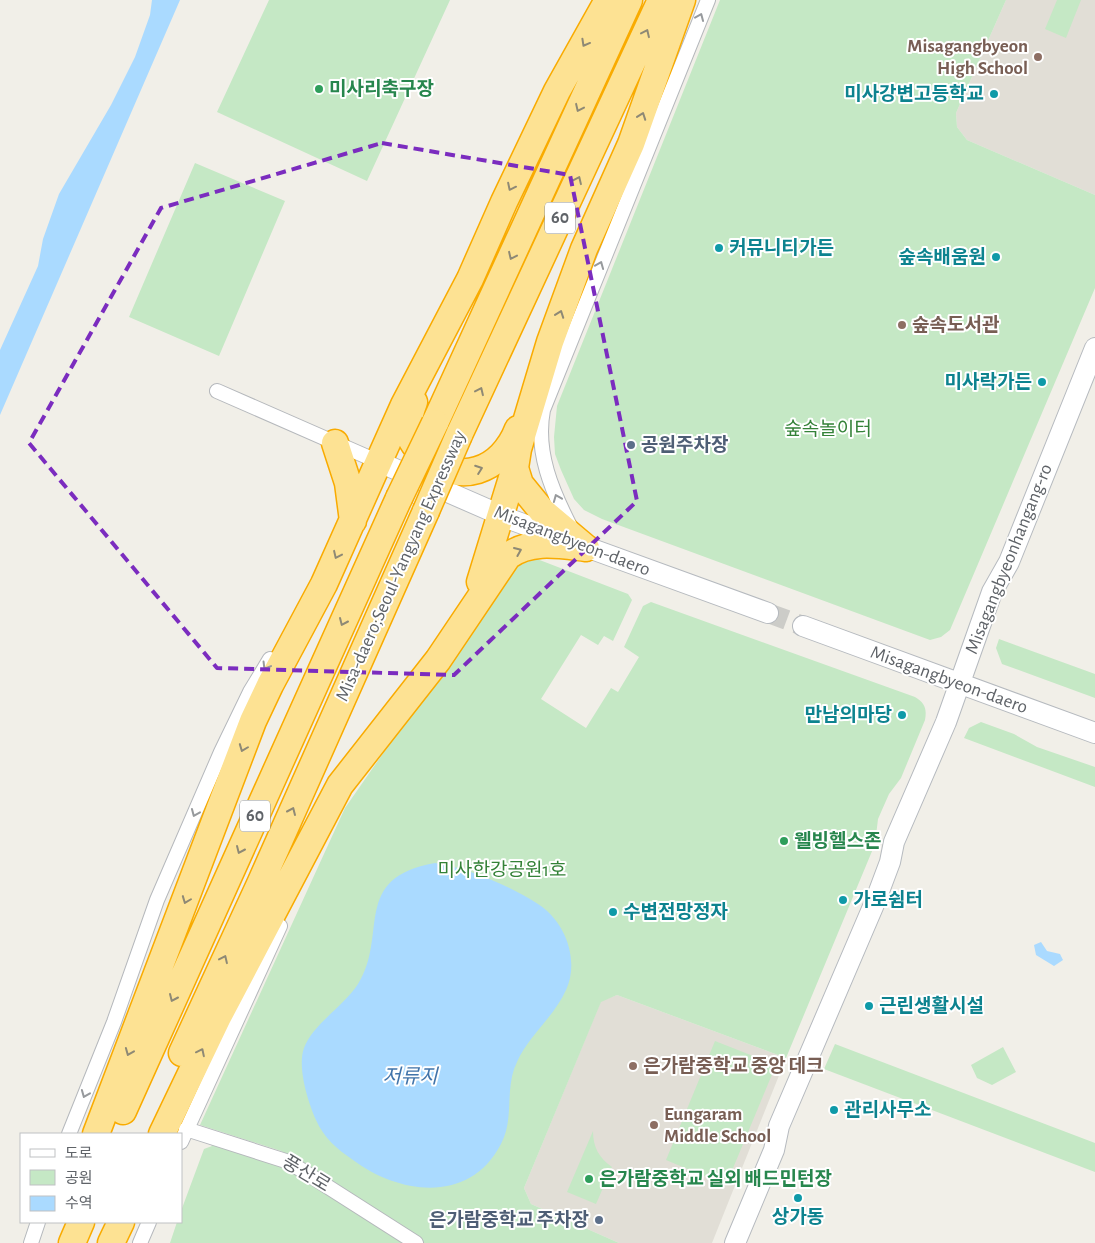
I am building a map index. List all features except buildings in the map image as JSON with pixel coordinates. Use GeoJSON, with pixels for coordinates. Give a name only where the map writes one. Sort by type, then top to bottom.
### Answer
{"type":"FeatureCollection","features":[{"type":"Feature","properties":{"kind":"highway"},"geometry":{"type":"LineString","coordinates":[[96,1133],[253,721],[270,684],[324,584],[404,405],[470,279],[557,91],[608,0]]}},
{"type":"Feature","properties":{"kind":"highway","name":"Misa-daero;Seoul-Yangyang Expressway"},"geometry":{"type":"LineString","coordinates":[[113,1133],[399,498],[628,0]]}},
{"type":"Feature","properties":{"kind":"highway","name":"Misa-daero;Seoul-Yangyang Expressway"},"geometry":{"type":"LineString","coordinates":[[144,1133],[260,884],[459,436],[661,0]]}},
{"type":"Feature","properties":{"kind":"highway"},"geometry":{"type":"LineString","coordinates":[[438,338],[408,418],[409,433],[414,445],[431,462],[448,471],[468,472],[490,464],[504,454],[513,442],[584,249],[631,144],[682,0]]}},
{"type":"Feature","properties":{"kind":"highway"},"geometry":{"type":"LineString","coordinates":[[467,616],[501,515],[515,468],[518,449],[550,342]]}},
{"type":"Feature","properties":{"kind":"highway"},"geometry":{"type":"LineString","coordinates":[[335,443],[348,482],[353,521]]}},
{"type":"Feature","properties":{"kind":"highway"},"geometry":{"type":"LineString","coordinates":[[515,468],[520,484],[542,511],[582,545]]}},
{"type":"Feature","properties":{"kind":"highway"},"geometry":{"type":"LineString","coordinates":[[178,1133],[218,1018],[340,785],[438,660],[497,569],[514,552],[550,543],[582,545]]}},
{"type":"Feature","properties":{"kind":"highway"},"geometry":{"type":"LineString","coordinates":[[66,1243],[72,1223]]}},
{"type":"Feature","properties":{"kind":"highway"},"geometry":{"type":"LineString","coordinates":[[72,1243],[81,1223]]}},
{"type":"Feature","properties":{"kind":"highway"},"geometry":{"type":"LineString","coordinates":[[106,1243],[113,1223]]}},
{"type":"Feature","properties":{"kind":"highway"},"geometry":{"type":"LineString","coordinates":[[111,1243],[121,1223]]}},
{"type":"Feature","properties":{"kind":"street"},"geometry":{"type":"LineString","coordinates":[[582,545],[564,514],[541,455],[540,425],[543,410],[708,0]]}},
{"type":"Feature","properties":{"kind":"street","name":"Misagangbyeonhangang-ro"},"geometry":{"type":"LineString","coordinates":[[735,1243],[774,1150],[779,1126],[890,862],[894,842],[946,722],[992,592],[1009,562],[1095,348]]}},
{"type":"Feature","properties":{"kind":"street"},"geometry":{"type":"LineString","coordinates":[[217,391],[379,462]]}},
{"type":"Feature","properties":{"kind":"street","name":"Misagangbyeon-daero"},"geometry":{"type":"LineString","coordinates":[[379,462],[501,515],[768,613]]}},
{"type":"Feature","properties":{"kind":"street"},"geometry":{"type":"LineString","coordinates":[[69,1133],[114,1022],[157,900],[221,752],[250,692],[282,639],[324,584]]}},
{"type":"Feature","properties":{"kind":"street","name":"Misagangbyeon-daero"},"geometry":{"type":"LineString","coordinates":[[803,626],[1095,733]]}},
{"type":"Feature","properties":{"kind":"street","name":"풍산로"},"geometry":{"type":"LineString","coordinates":[[182,1136],[289,1162],[416,1243]]}},
{"type":"Feature","properties":{"kind":"street"},"geometry":{"type":"LineString","coordinates":[[31,1243],[38,1223]]}},
{"type":"Feature","properties":{"kind":"street"},"geometry":{"type":"LineString","coordinates":[[140,1243],[149,1223]]}},
{"type":"Feature","properties":{"kind":"highlighted area"},"geometry":{"type":"Polygon","coordinates":[[[382,143],[570,175],[637,501],[454,675],[217,668],[29,443],[161,208],[382,143]]]}},
{"type":"Feature","properties":{"kind":"shaded area","name":"Misagangbyeon High School"},"geometry":{"type":"Polygon","coordinates":[[[1006,0],[1095,0],[1095,195],[967,140],[957,127],[956,113],[1006,0]]]}},
{"type":"Feature","properties":{"kind":"shaded area","name":"Eungaram Middle School"},"geometry":{"type":"Polygon","coordinates":[[[617,995],[786,1058],[712,1243],[619,1243],[531,1204],[524,1188],[601,1001],[617,995]]]}},
{"type":"Feature","properties":{"kind":"green space","name":"미사리축구장"},"geometry":{"type":"Polygon","coordinates":[[[269,0],[450,0],[367,181],[217,112],[269,0]]]}},
{"type":"Feature","properties":{"kind":"green space","name":"숲속놀이터"},"geometry":{"type":"Polygon","coordinates":[[[720,0],[1006,0],[956,113],[957,127],[967,140],[1095,195],[1095,288],[950,630],[941,637],[930,640],[602,519],[584,510],[574,499],[555,454],[554,437],[557,406],[720,0]]]}},
{"type":"Feature","properties":{"kind":"green space"},"geometry":{"type":"Polygon","coordinates":[[[1057,0],[1081,0],[1066,38],[1045,29],[1057,0]]]}},
{"type":"Feature","properties":{"kind":"green space"},"geometry":{"type":"Polygon","coordinates":[[[195,163],[285,201],[219,356],[129,317],[195,163]]]}},
{"type":"Feature","properties":{"kind":"green space","name":"미사한강공원1호"},"geometry":{"type":"Polygon","coordinates":[[[537,559],[628,594],[632,600],[613,641],[604,636],[598,645],[581,635],[541,699],[586,728],[611,688],[618,692],[639,657],[624,647],[643,606],[651,602],[915,697],[924,707],[926,713],[925,720],[901,778],[889,794],[878,819],[875,844],[786,1058],[617,995],[601,1002],[524,1188],[531,1204],[619,1243],[424,1243],[281,1151],[200,1125],[345,808],[455,650],[496,577],[523,562],[537,559]]]}},
{"type":"Feature","properties":{"kind":"green space"},"geometry":{"type":"Polygon","coordinates":[[[999,639],[1095,674],[1095,698],[1002,664],[996,648],[999,639]]]}},
{"type":"Feature","properties":{"kind":"green space"},"geometry":{"type":"Polygon","coordinates":[[[981,722],[1014,734],[1037,747],[1095,767],[1095,787],[964,738],[969,728],[981,722]]]}},
{"type":"Feature","properties":{"kind":"green space"},"geometry":{"type":"Polygon","coordinates":[[[715,1041],[776,1065],[726,1185],[666,1160],[715,1041]]]}},
{"type":"Feature","properties":{"kind":"green space"},"geometry":{"type":"Polygon","coordinates":[[[835,1044],[1095,1143],[1095,1172],[824,1069],[835,1044]]]}},
{"type":"Feature","properties":{"kind":"green space"},"geometry":{"type":"Polygon","coordinates":[[[1003,1047],[1016,1072],[992,1085],[977,1078],[971,1065],[1003,1047]]]}},
{"type":"Feature","properties":{"kind":"green space","name":"은가람중학교 실외 배드민턴장"},"geometry":{"type":"Polygon","coordinates":[[[593,1131],[594,1142],[598,1152],[612,1167],[596,1204],[567,1192],[593,1131]]]}},
{"type":"Feature","properties":{"kind":"green space"},"geometry":{"type":"Polygon","coordinates":[[[208,1141],[277,1162],[404,1243],[170,1243],[177,1223],[182,1223],[182,1208],[204,1149],[212,1146],[208,1141]]]}},
{"type":"Feature","properties":{"kind":"water"},"geometry":{"type":"Polygon","coordinates":[[[152,0],[180,0],[0,415],[0,350],[38,266],[43,239],[59,194],[111,105],[135,57],[150,15],[152,0]]]}},
{"type":"Feature","properties":{"kind":"water","name":"저류지"},"geometry":{"type":"Polygon","coordinates":[[[435,863],[462,869],[514,890],[548,911],[556,920],[567,942],[571,966],[570,978],[561,1000],[522,1052],[513,1072],[508,1124],[501,1144],[488,1163],[471,1177],[453,1185],[433,1188],[412,1186],[392,1181],[372,1172],[353,1160],[327,1138],[316,1120],[310,1104],[303,1074],[302,1056],[308,1039],[314,1031],[358,984],[367,965],[376,911],[381,895],[391,881],[409,870],[435,863]]]}},
{"type":"Feature","properties":{"kind":"water"},"geometry":{"type":"Polygon","coordinates":[[[1041,942],[1047,951],[1060,954],[1063,960],[1054,966],[1036,955],[1034,945],[1041,942]]]}},
{"type":"Feature","properties":{"kind":"tunnel"},"geometry":{"type":"LineString","coordinates":[[768,613],[803,626]]}},
{"type":"Feature","properties":{"kind":"place","name":"Misagangbyeon High School"},"geometry":{"type":"Point","coordinates":[1038,57]}},
{"type":"Feature","properties":{"kind":"place","name":"미사리축구장"},"geometry":{"type":"Point","coordinates":[319,89]}},
{"type":"Feature","properties":{"kind":"place","name":"미사강변고등학교"},"geometry":{"type":"Point","coordinates":[994,94]}},
{"type":"Feature","properties":{"kind":"place","name":"커뮤니티가든"},"geometry":{"type":"Point","coordinates":[719,248]}},
{"type":"Feature","properties":{"kind":"place","name":"숲속배움원"},"geometry":{"type":"Point","coordinates":[996,257]}},
{"type":"Feature","properties":{"kind":"place","name":"숲속도서관"},"geometry":{"type":"Point","coordinates":[902,325]}},
{"type":"Feature","properties":{"kind":"place","name":"미사락가든"},"geometry":{"type":"Point","coordinates":[1042,382]}},
{"type":"Feature","properties":{"kind":"place","name":"공원주차장"},"geometry":{"type":"Point","coordinates":[631,445]}},
{"type":"Feature","properties":{"kind":"place","name":"만남의마당"},"geometry":{"type":"Point","coordinates":[902,715]}},
{"type":"Feature","properties":{"kind":"place","name":"웰빙헬스존"},"geometry":{"type":"Point","coordinates":[784,841]}},
{"type":"Feature","properties":{"kind":"place","name":"가로쉼터"},"geometry":{"type":"Point","coordinates":[843,900]}},
{"type":"Feature","properties":{"kind":"place","name":"수변전망정자"},"geometry":{"type":"Point","coordinates":[613,912]}},
{"type":"Feature","properties":{"kind":"place","name":"근린생활시설"},"geometry":{"type":"Point","coordinates":[869,1006]}},
{"type":"Feature","properties":{"kind":"place","name":"은가람중학교 중앙 데크"},"geometry":{"type":"Point","coordinates":[633,1066]}},
{"type":"Feature","properties":{"kind":"place","name":"관리사무소"},"geometry":{"type":"Point","coordinates":[834,1110]}},
{"type":"Feature","properties":{"kind":"place","name":"Eungaram Middle School"},"geometry":{"type":"Point","coordinates":[654,1125]}},
{"type":"Feature","properties":{"kind":"place","name":"은가람중학교 실외 배드민턴장"},"geometry":{"type":"Point","coordinates":[589,1179]}},
{"type":"Feature","properties":{"kind":"place","name":"상가동"},"geometry":{"type":"Point","coordinates":[798,1198]}},
{"type":"Feature","properties":{"kind":"place","name":"은가람중학교 주차장"},"geometry":{"type":"Point","coordinates":[599,1220]}}]}
